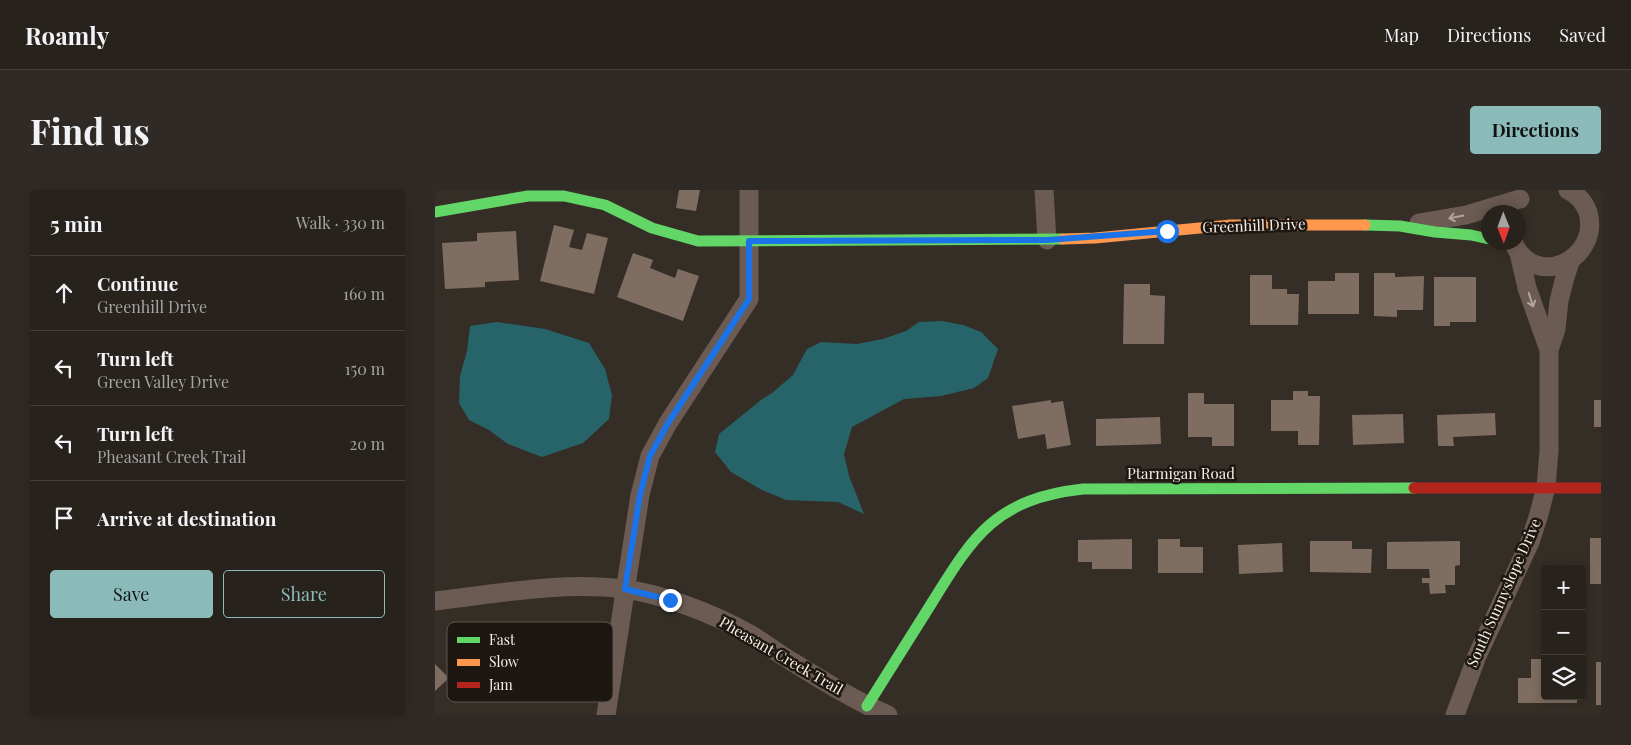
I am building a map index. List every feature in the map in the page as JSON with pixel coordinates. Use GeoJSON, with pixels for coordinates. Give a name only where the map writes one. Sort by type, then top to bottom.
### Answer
{"type":"FeatureCollection","features":[{"type":"Feature","properties":{"kind":"street"},"geometry":{"type":"LineString","coordinates":[[613,669],[640,495],[650,456],[668,423],[749,299],[749,190]]}},
{"type":"Feature","properties":{"kind":"street"},"geometry":{"type":"LineString","coordinates":[[1044,190],[1047,240]]}},
{"type":"Feature","properties":{"kind":"street","name":"Greenhill Drive"},"geometry":{"type":"LineString","coordinates":[[435,212],[528,196],[564,196],[605,205],[652,228],[698,241],[1047,240],[1095,238],[1231,225],[1302,224],[1400,226],[1481,237]]}},
{"type":"Feature","properties":{"kind":"street","name":"South Sunnyslope Drive"},"geometry":{"type":"LineString","coordinates":[[1455,715],[1477,656],[1530,542],[1546,487],[1549,450],[1549,350],[1556,329],[1559,301],[1565,277],[1590,237],[1590,216],[1583,199]]}},
{"type":"Feature","properties":{"kind":"street","name":"Greenhill Drive"},"geometry":{"type":"LineString","coordinates":[[1400,226],[1466,215],[1522,201]]}},
{"type":"Feature","properties":{"kind":"street"},"geometry":{"type":"LineString","coordinates":[[1516,250],[1526,260],[1548,267],[1560,266],[1601,248]]}},
{"type":"Feature","properties":{"kind":"street","name":"South Sunnyslope Drive"},"geometry":{"type":"LineString","coordinates":[[1513,250],[1549,350]]}},
{"type":"Feature","properties":{"kind":"street","name":"Ptarmigan Road"},"geometry":{"type":"LineString","coordinates":[[867,706],[961,556],[973,540],[988,524],[1005,512],[1044,494],[1083,489],[1601,488]]}},
{"type":"Feature","properties":{"kind":"street","name":"Pheasant Creek Trail"},"geometry":{"type":"LineString","coordinates":[[435,601],[565,587],[625,589],[679,603],[735,627],[829,685],[867,706],[889,715]]}},
{"type":"Feature","properties":{"kind":"street"},"geometry":{"type":"LineString","coordinates":[[606,715],[608,702]]}},
{"type":"Feature","properties":{"kind":"water"},"geometry":{"type":"Polygon","coordinates":[[[942,321],[963,325],[981,332],[998,349],[988,378],[974,388],[941,396],[904,399],[852,427],[844,454],[849,476],[864,514],[838,502],[786,500],[762,490],[731,472],[715,452],[719,434],[793,375],[807,349],[821,342],[857,344],[883,339],[906,331],[919,322],[942,321]]]}},
{"type":"Feature","properties":{"kind":"water"},"geometry":{"type":"Polygon","coordinates":[[[497,322],[545,329],[589,343],[605,369],[612,395],[609,419],[583,443],[542,457],[508,444],[489,430],[469,420],[459,403],[460,376],[467,351],[470,326],[497,322]]]}},
{"type":"Feature","properties":{"kind":"building"},"geometry":{"type":"Polygon","coordinates":[[[679,190],[700,190],[696,211],[676,208],[679,190]]]}},
{"type":"Feature","properties":{"kind":"building"},"geometry":{"type":"Polygon","coordinates":[[[554,225],[574,230],[569,247],[582,250],[587,233],[608,238],[594,294],[540,281],[554,225]]]}},
{"type":"Feature","properties":{"kind":"building"},"geometry":{"type":"Polygon","coordinates":[[[516,231],[519,280],[485,282],[485,287],[445,289],[442,243],[477,241],[477,233],[516,231]]]}},
{"type":"Feature","properties":{"kind":"building"},"geometry":{"type":"Polygon","coordinates":[[[633,253],[653,260],[650,268],[675,278],[678,269],[699,276],[683,321],[617,297],[633,253]]]}},
{"type":"Feature","properties":{"kind":"building"},"geometry":{"type":"Polygon","coordinates":[[[1335,273],[1359,273],[1359,314],[1308,314],[1308,281],[1335,281],[1335,273]]]}},
{"type":"Feature","properties":{"kind":"building"},"geometry":{"type":"Polygon","coordinates":[[[1374,273],[1395,273],[1395,277],[1424,276],[1423,310],[1397,310],[1397,317],[1374,316],[1374,273]]]}},
{"type":"Feature","properties":{"kind":"building"},"geometry":{"type":"Polygon","coordinates":[[[1250,275],[1272,275],[1272,289],[1287,289],[1287,294],[1299,294],[1298,325],[1250,325],[1250,275]]]}},
{"type":"Feature","properties":{"kind":"building"},"geometry":{"type":"Polygon","coordinates":[[[1434,277],[1476,277],[1476,322],[1450,322],[1450,326],[1434,326],[1434,277]]]}},
{"type":"Feature","properties":{"kind":"building"},"geometry":{"type":"Polygon","coordinates":[[[1124,284],[1150,284],[1150,295],[1165,296],[1164,344],[1123,344],[1124,284]]]}},
{"type":"Feature","properties":{"kind":"building"},"geometry":{"type":"Polygon","coordinates":[[[1293,391],[1308,391],[1308,396],[1320,396],[1319,445],[1298,445],[1298,431],[1271,431],[1271,400],[1293,400],[1293,391]]]}},
{"type":"Feature","properties":{"kind":"building"},"geometry":{"type":"Polygon","coordinates":[[[1188,393],[1204,393],[1204,404],[1234,404],[1234,446],[1212,446],[1212,437],[1188,437],[1188,393]]]}},
{"type":"Feature","properties":{"kind":"building"},"geometry":{"type":"Polygon","coordinates":[[[1051,400],[1051,403],[1063,401],[1071,445],[1047,449],[1045,434],[1018,439],[1012,406],[1051,400]]]}},
{"type":"Feature","properties":{"kind":"building"},"geometry":{"type":"Polygon","coordinates":[[[1594,400],[1601,400],[1601,427],[1594,427],[1594,400]]]}},
{"type":"Feature","properties":{"kind":"building"},"geometry":{"type":"Polygon","coordinates":[[[1495,413],[1496,435],[1453,437],[1454,446],[1438,446],[1437,415],[1495,413]]]}},
{"type":"Feature","properties":{"kind":"building"},"geometry":{"type":"Polygon","coordinates":[[[1403,414],[1404,443],[1353,445],[1352,415],[1403,414]]]}},
{"type":"Feature","properties":{"kind":"building"},"geometry":{"type":"Polygon","coordinates":[[[1160,417],[1161,444],[1096,446],[1096,419],[1160,417]]]}},
{"type":"Feature","properties":{"kind":"building"},"geometry":{"type":"Polygon","coordinates":[[[1590,538],[1601,538],[1601,584],[1590,584],[1590,538]]]}},
{"type":"Feature","properties":{"kind":"building"},"geometry":{"type":"Polygon","coordinates":[[[1132,539],[1132,569],[1092,569],[1092,562],[1078,562],[1078,540],[1132,539]]]}},
{"type":"Feature","properties":{"kind":"building"},"geometry":{"type":"Polygon","coordinates":[[[1158,539],[1180,539],[1180,547],[1203,547],[1203,573],[1158,573],[1158,539]]]}},
{"type":"Feature","properties":{"kind":"building"},"geometry":{"type":"Polygon","coordinates":[[[1310,541],[1352,541],[1352,549],[1372,549],[1371,573],[1310,572],[1310,541]]]}},
{"type":"Feature","properties":{"kind":"building"},"geometry":{"type":"Polygon","coordinates":[[[1460,541],[1460,565],[1455,566],[1455,585],[1445,585],[1446,593],[1430,594],[1429,583],[1422,583],[1422,578],[1430,578],[1429,569],[1387,569],[1387,542],[1460,541]]]}},
{"type":"Feature","properties":{"kind":"building"},"geometry":{"type":"Polygon","coordinates":[[[1282,543],[1283,572],[1239,574],[1238,545],[1282,543]]]}},
{"type":"Feature","properties":{"kind":"building"},"geometry":{"type":"Polygon","coordinates":[[[1531,659],[1541,659],[1541,700],[1577,700],[1577,703],[1518,703],[1518,678],[1531,678],[1531,659]]]}},
{"type":"Feature","properties":{"kind":"building"},"geometry":{"type":"Polygon","coordinates":[[[1596,662],[1601,662],[1601,705],[1596,705],[1596,662]]]}},
{"type":"Feature","properties":{"kind":"building"},"geometry":{"type":"Polygon","coordinates":[[[435,664],[447,676],[447,680],[435,691],[435,664]]]}},
{"type":"Feature","properties":{"kind":"traffic: fast"},"geometry":{"type":"LineString","coordinates":[[435,212],[528,196],[564,196],[605,205],[652,228],[698,241],[1063,239]]}},
{"type":"Feature","properties":{"kind":"traffic: fast"},"geometry":{"type":"LineString","coordinates":[[1365,225],[1400,226],[1481,237]]}},
{"type":"Feature","properties":{"kind":"traffic: fast"},"geometry":{"type":"LineString","coordinates":[[867,706],[958,562],[973,542],[988,526],[1006,513],[1027,502],[1052,494],[1083,489],[1414,488]]}},
{"type":"Feature","properties":{"kind":"traffic: slow"},"geometry":{"type":"LineString","coordinates":[[1063,239],[1095,238],[1231,225],[1365,225]]}},
{"type":"Feature","properties":{"kind":"traffic: jam"},"geometry":{"type":"LineString","coordinates":[[1414,488],[1601,488]]}},
{"type":"Feature","properties":{"kind":"route"},"geometry":{"type":"LineString","coordinates":[[670,600],[625,589],[644,475],[650,456],[668,423],[749,299],[749,241],[1047,240],[1095,238],[1167,231]]}}]}
